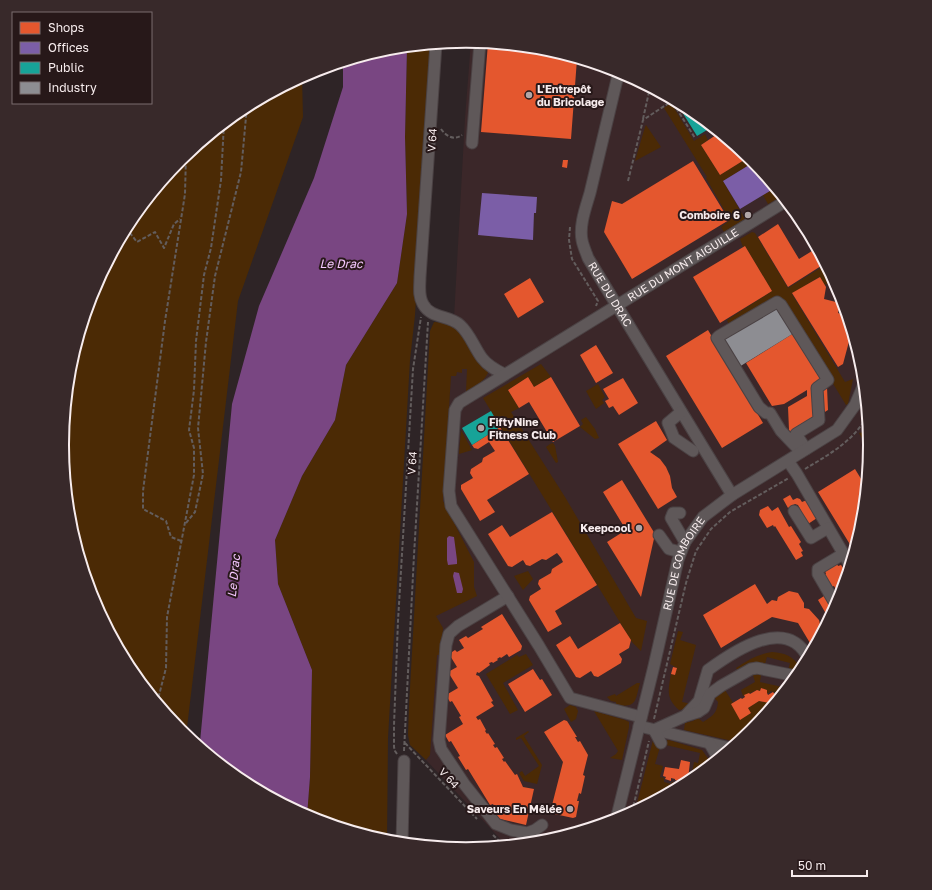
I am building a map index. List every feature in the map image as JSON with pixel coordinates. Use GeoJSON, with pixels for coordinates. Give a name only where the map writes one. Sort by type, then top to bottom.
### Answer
{"type":"FeatureCollection","features":[{"type":"Feature","properties":{"kind":"street"},"geometry":{"type":"LineString","coordinates":[[436,49],[420,294],[426,308],[434,314],[450,319],[459,324],[472,340],[482,358],[491,368],[504,374]]}},
{"type":"Feature","properties":{"kind":"street"},"geometry":{"type":"LineString","coordinates":[[472,143],[479,49]]}},
{"type":"Feature","properties":{"kind":"street","name":"RUE DU DRAC"},"geometry":{"type":"LineString","coordinates":[[617,78],[586,207],[582,229],[582,240],[588,258],[732,495]]}},
{"type":"Feature","properties":{"kind":"street","name":"RUE DU MONT AIGUILLE"},"geometry":{"type":"LineString","coordinates":[[724,747],[653,730],[640,722],[570,698],[451,506],[449,491],[455,410],[459,404],[504,374],[551,347],[616,305],[782,204]]}},
{"type":"Feature","properties":{"kind":"street"},"geometry":{"type":"LineString","coordinates":[[777,302],[781,305],[828,380],[817,388],[819,420],[796,434],[804,451],[781,431],[770,413],[766,413],[759,407],[718,338],[777,302]]}},
{"type":"Feature","properties":{"kind":"street","name":"RUE DE COMBOIRE"},"geometry":{"type":"LineString","coordinates":[[616,813],[682,547],[703,517],[732,495],[837,430],[855,405],[860,393]]}},
{"type":"Feature","properties":{"kind":"street"},"geometry":{"type":"LineString","coordinates":[[681,412],[668,424],[674,438],[693,451]]}},
{"type":"Feature","properties":{"kind":"street"},"geometry":{"type":"LineString","coordinates":[[788,461],[846,559]]}},
{"type":"Feature","properties":{"kind":"street"},"geometry":{"type":"LineString","coordinates":[[794,511],[811,538],[828,528]]}},
{"type":"Feature","properties":{"kind":"street"},"geometry":{"type":"LineString","coordinates":[[659,535],[669,549],[682,547],[671,518],[673,513],[680,513]]}},
{"type":"Feature","properties":{"kind":"street"},"geometry":{"type":"LineString","coordinates":[[832,599],[818,574],[818,569],[843,554]]}},
{"type":"Feature","properties":{"kind":"street"},"geometry":{"type":"LineString","coordinates":[[508,596],[458,626],[448,634],[439,740],[441,749],[465,785],[496,824],[511,830],[527,833],[542,825]]}},
{"type":"Feature","properties":{"kind":"street"},"geometry":{"type":"LineString","coordinates":[[685,716],[699,701],[708,670],[739,650],[756,641],[772,638],[784,638],[793,641],[805,651]]}},
{"type":"Feature","properties":{"kind":"street"},"geometry":{"type":"LineString","coordinates":[[661,743],[653,730],[698,712],[704,708],[710,694],[720,686],[751,669],[757,668],[790,675]]}},
{"type":"Feature","properties":{"kind":"street"},"geometry":{"type":"LineString","coordinates":[[710,744],[716,754]]}},
{"type":"Feature","properties":{"kind":"street"},"geometry":{"type":"LineString","coordinates":[[401,758],[402,837]]}},
{"type":"Feature","properties":{"kind":"path"},"geometry":{"type":"LineString","coordinates":[[628,181],[649,93]]}},
{"type":"Feature","properties":{"kind":"path"},"geometry":{"type":"LineString","coordinates":[[643,120],[667,103]]}},
{"type":"Feature","properties":{"kind":"path"},"geometry":{"type":"LineString","coordinates":[[677,109],[695,138]]}},
{"type":"Feature","properties":{"kind":"path"},"geometry":{"type":"LineString","coordinates":[[186,524],[195,512],[203,474],[198,428],[206,342],[215,276],[241,172],[246,114]]}},
{"type":"Feature","properties":{"kind":"path","name":"V 64"},"geometry":{"type":"LineString","coordinates":[[441,136],[441,129],[447,136],[455,138]]}},
{"type":"Feature","properties":{"kind":"path"},"geometry":{"type":"LineString","coordinates":[[159,696],[166,668],[167,617],[186,524],[194,475],[194,448],[189,430],[194,390],[196,341],[204,275],[221,180],[224,130]]}},
{"type":"Feature","properties":{"kind":"path"},"geometry":{"type":"LineString","coordinates":[[182,541],[171,537],[166,520],[143,509],[143,491],[180,219],[185,194],[186,163]]}},
{"type":"Feature","properties":{"kind":"path"},"geometry":{"type":"LineString","coordinates":[[130,233],[137,242],[155,232],[164,248],[174,224],[180,219]]}},
{"type":"Feature","properties":{"kind":"path"},"geometry":{"type":"LineString","coordinates":[[401,758],[394,752],[399,613],[413,369],[426,308]]}},
{"type":"Feature","properties":{"kind":"path","name":"V 64"},"geometry":{"type":"LineString","coordinates":[[426,308],[405,743],[481,822]]}},
{"type":"Feature","properties":{"kind":"path"},"geometry":{"type":"LineString","coordinates":[[634,805],[653,730],[686,583],[696,551],[711,529],[730,512],[838,449],[862,425]]}},
{"type":"Feature","properties":{"kind":"path"},"geometry":{"type":"LineString","coordinates":[[490,832],[498,840]]}},
{"type":"Feature","properties":{"kind":"shaded area"},"geometry":{"type":"Polygon","coordinates":[[[470,48],[492,49],[518,51],[543,56],[594,69],[618,78],[664,101],[708,130],[747,164],[781,203],[796,224],[822,269],[842,317],[849,342],[860,393],[862,419],[863,445],[860,497],[842,573],[833,597],[810,644],[781,687],[764,707],[747,726],[708,760],[687,775],[642,801],[594,821],[569,828],[518,839],[502,840],[426,760],[436,616],[465,118],[470,48]]]}},
{"type":"Feature","properties":{"kind":"shaded area"},"geometry":{"type":"Polygon","coordinates":[[[432,50],[415,315],[410,360],[388,738],[387,834],[338,821],[308,809],[310,777],[312,670],[278,584],[275,540],[302,476],[335,420],[346,365],[397,283],[407,214],[405,137],[407,52],[432,50]]]}},
{"type":"Feature","properties":{"kind":"shaded area"},"geometry":{"type":"Polygon","coordinates":[[[302,83],[303,117],[238,301],[187,728],[151,687],[136,666],[110,621],[90,573],[72,497],[69,445],[72,393],[83,342],[99,293],[122,246],[151,203],[185,164],[224,130],[268,101],[302,83]]]}},
{"type":"Feature","properties":{"kind":"shaded area"},"geometry":{"type":"Polygon","coordinates":[[[669,104],[673,107],[694,141],[705,134],[708,140],[701,145],[720,175],[743,161],[748,165],[723,181],[745,219],[724,232],[721,227],[730,220],[706,178],[707,177],[664,108],[669,104]]]}},
{"type":"Feature","properties":{"kind":"shaded area"},"geometry":{"type":"Polygon","coordinates":[[[646,125],[661,147],[635,161],[645,127],[646,125]]]}},
{"type":"Feature","properties":{"kind":"shaded area"},"geometry":{"type":"Polygon","coordinates":[[[770,191],[777,199],[768,204],[763,195],[770,191]]]}},
{"type":"Feature","properties":{"kind":"shaded area"},"geometry":{"type":"Polygon","coordinates":[[[752,232],[755,233],[788,288],[821,268],[829,283],[825,285],[819,277],[792,294],[845,382],[853,379],[848,404],[846,405],[781,298],[729,325],[727,320],[772,291],[745,246],[743,247],[740,239],[752,232]]]}},
{"type":"Feature","properties":{"kind":"shaded area"},"geometry":{"type":"Polygon","coordinates":[[[434,322],[447,323],[458,328],[489,370],[488,374],[483,380],[466,392],[467,369],[462,369],[462,373],[457,372],[456,376],[451,376],[443,501],[474,562],[474,587],[477,596],[436,616],[443,628],[441,655],[437,655],[430,755],[426,760],[410,745],[408,735],[430,331],[434,322]]]}},
{"type":"Feature","properties":{"kind":"shaded area"},"geometry":{"type":"Polygon","coordinates":[[[541,364],[551,377],[534,387],[528,377],[508,390],[519,408],[511,412],[565,497],[636,618],[647,621],[641,651],[632,642],[483,398],[541,364]]]}},
{"type":"Feature","properties":{"kind":"shaded area"},"geometry":{"type":"Polygon","coordinates":[[[598,384],[605,397],[602,400],[604,403],[596,409],[586,391],[598,384]]]}},
{"type":"Feature","properties":{"kind":"shaded area"},"geometry":{"type":"Polygon","coordinates":[[[586,417],[595,429],[599,438],[595,439],[580,427],[583,424],[581,420],[586,417]]]}},
{"type":"Feature","properties":{"kind":"shaded area"},"geometry":{"type":"Polygon","coordinates":[[[461,430],[472,450],[459,454],[461,430]]]}},
{"type":"Feature","properties":{"kind":"shaded area"},"geometry":{"type":"Polygon","coordinates":[[[863,432],[863,440],[859,433],[863,432]]]}},
{"type":"Feature","properties":{"kind":"shaded area"},"geometry":{"type":"Polygon","coordinates":[[[553,443],[558,462],[556,463],[546,447],[553,443]]]}},
{"type":"Feature","properties":{"kind":"shaded area"},"geometry":{"type":"Polygon","coordinates":[[[528,571],[533,579],[523,590],[514,576],[528,571]]]}},
{"type":"Feature","properties":{"kind":"shaded area"},"geometry":{"type":"Polygon","coordinates":[[[678,631],[683,632],[680,640],[696,645],[682,702],[692,704],[689,708],[679,710],[672,702],[669,694],[671,674],[675,675],[677,668],[670,664],[678,631]]]}},
{"type":"Feature","properties":{"kind":"shaded area"},"geometry":{"type":"Polygon","coordinates":[[[772,652],[785,654],[797,664],[792,671],[788,671],[790,663],[767,657],[765,664],[738,671],[736,668],[762,654],[772,652]]]}},
{"type":"Feature","properties":{"kind":"shaded area"},"geometry":{"type":"Polygon","coordinates":[[[526,654],[533,665],[503,683],[518,710],[510,714],[486,674],[517,655],[519,657],[526,654]]]}},
{"type":"Feature","properties":{"kind":"shaded area"},"geometry":{"type":"Polygon","coordinates":[[[753,675],[761,675],[760,682],[781,687],[776,693],[770,691],[767,693],[767,690],[761,688],[760,691],[757,690],[743,696],[741,690],[755,682],[753,675]]]}},
{"type":"Feature","properties":{"kind":"shaded area"},"geometry":{"type":"Polygon","coordinates":[[[637,683],[640,683],[636,699],[632,704],[623,706],[616,705],[616,702],[611,701],[607,697],[615,694],[616,696],[637,683]]]}},
{"type":"Feature","properties":{"kind":"shaded area"},"geometry":{"type":"Polygon","coordinates":[[[725,690],[740,719],[751,713],[748,708],[759,701],[768,703],[747,726],[731,741],[684,730],[685,723],[698,718],[703,722],[714,714],[718,702],[713,696],[725,690]]]}},
{"type":"Feature","properties":{"kind":"shaded area"},"geometry":{"type":"Polygon","coordinates":[[[570,705],[576,707],[578,711],[576,719],[571,722],[564,709],[570,705]]]}},
{"type":"Feature","properties":{"kind":"shaded area"},"geometry":{"type":"Polygon","coordinates":[[[594,711],[629,722],[622,760],[610,758],[618,751],[594,711]]]}},
{"type":"Feature","properties":{"kind":"shaded area"},"geometry":{"type":"Polygon","coordinates":[[[528,731],[529,732],[524,736],[542,765],[537,784],[524,781],[519,773],[522,771],[525,776],[539,766],[521,738],[516,740],[516,738],[528,731]]]}},
{"type":"Feature","properties":{"kind":"shaded area"},"geometry":{"type":"Polygon","coordinates":[[[653,740],[656,740],[660,747],[655,764],[663,766],[660,777],[664,778],[664,782],[671,784],[672,782],[674,783],[637,803],[653,740]]]}},
{"type":"Feature","properties":{"kind":"shaded area"},"geometry":{"type":"Polygon","coordinates":[[[669,740],[702,750],[709,759],[692,771],[694,762],[698,763],[700,753],[666,745],[663,741],[669,740]]]}},
{"type":"Feature","properties":{"kind":"water","name":"Le Drac"},"geometry":{"type":"Polygon","coordinates":[[[407,52],[405,137],[407,214],[397,283],[346,365],[335,420],[302,476],[275,540],[278,584],[312,670],[310,777],[308,809],[267,789],[245,775],[224,760],[200,740],[232,404],[259,306],[314,178],[343,87],[343,68],[407,52]]]}},
{"type":"Feature","properties":{"kind":"water"},"geometry":{"type":"Polygon","coordinates":[[[449,536],[454,537],[457,564],[448,565],[447,538],[449,536]]]}},
{"type":"Feature","properties":{"kind":"water"},"geometry":{"type":"Polygon","coordinates":[[[454,572],[459,573],[463,589],[462,593],[457,593],[453,576],[454,572]]]}},
{"type":"Feature","properties":{"kind":"building: Shops","name":"L'Entrepôt du Bricolage"},"geometry":{"type":"Polygon","coordinates":[[[488,49],[518,51],[577,64],[571,139],[481,132],[488,49]]]}},
{"type":"Feature","properties":{"kind":"building: Shops"},"geometry":{"type":"Polygon","coordinates":[[[715,136],[743,161],[720,175],[701,145],[715,136]]]}},
{"type":"Feature","properties":{"kind":"building: Shops"},"geometry":{"type":"Polygon","coordinates":[[[563,160],[568,160],[567,168],[562,167],[563,160]]]}},
{"type":"Feature","properties":{"kind":"building: Shops"},"geometry":{"type":"Polygon","coordinates":[[[693,161],[729,220],[632,279],[604,232],[612,201],[622,204],[693,161]]]}},
{"type":"Feature","properties":{"kind":"building: Shops"},"geometry":{"type":"Polygon","coordinates":[[[778,224],[799,259],[812,251],[808,244],[821,266],[788,287],[758,237],[778,224]]]}},
{"type":"Feature","properties":{"kind":"building: Shops"},"geometry":{"type":"Polygon","coordinates":[[[745,246],[772,291],[720,323],[693,277],[745,246]]]}},
{"type":"Feature","properties":{"kind":"building: Shops"},"geometry":{"type":"Polygon","coordinates":[[[820,277],[826,287],[824,299],[836,302],[839,309],[838,313],[841,314],[849,342],[843,364],[838,367],[792,293],[820,277]]]}},
{"type":"Feature","properties":{"kind":"building: Shops"},"geometry":{"type":"Polygon","coordinates":[[[530,278],[544,302],[518,318],[504,294],[530,278]]]}},
{"type":"Feature","properties":{"kind":"building: Shops"},"geometry":{"type":"Polygon","coordinates":[[[708,330],[763,423],[722,448],[666,356],[708,330]]]}},
{"type":"Feature","properties":{"kind":"building: Shops"},"geometry":{"type":"Polygon","coordinates":[[[794,333],[823,380],[811,388],[811,393],[825,384],[827,387],[828,410],[791,433],[789,430],[788,407],[807,396],[807,390],[784,404],[772,406],[746,363],[794,333]]]}},
{"type":"Feature","properties":{"kind":"building: Shops"},"geometry":{"type":"Polygon","coordinates":[[[596,345],[613,373],[596,383],[580,355],[596,345]]]}},
{"type":"Feature","properties":{"kind":"building: Shops"},"geometry":{"type":"Polygon","coordinates":[[[528,377],[534,387],[551,377],[580,426],[553,442],[529,402],[519,408],[508,390],[528,377]]]}},
{"type":"Feature","properties":{"kind":"building: Shops"},"geometry":{"type":"Polygon","coordinates":[[[623,378],[638,403],[619,415],[613,406],[609,408],[605,401],[609,399],[603,389],[623,378]]]}},
{"type":"Feature","properties":{"kind":"building: Shops"},"geometry":{"type":"Polygon","coordinates":[[[656,421],[667,440],[650,452],[660,459],[666,467],[670,476],[672,488],[677,497],[658,509],[618,444],[656,421]]]}},
{"type":"Feature","properties":{"kind":"building: Shops"},"geometry":{"type":"Polygon","coordinates":[[[500,427],[529,474],[487,500],[495,512],[480,521],[461,489],[461,485],[473,478],[470,473],[471,469],[482,462],[483,458],[495,451],[489,442],[478,449],[474,448],[472,445],[500,427]]]}},
{"type":"Feature","properties":{"kind":"building: Shops"},"geometry":{"type":"Polygon","coordinates":[[[855,469],[861,479],[860,497],[850,544],[818,492],[855,469]]]}},
{"type":"Feature","properties":{"kind":"building: Shops"},"geometry":{"type":"Polygon","coordinates":[[[622,480],[655,534],[641,597],[607,542],[626,530],[603,492],[622,480]]]}},
{"type":"Feature","properties":{"kind":"building: Shops"},"geometry":{"type":"Polygon","coordinates":[[[790,495],[793,500],[797,498],[802,502],[807,500],[817,518],[808,524],[798,505],[795,504],[788,508],[783,499],[790,495]]]}},
{"type":"Feature","properties":{"kind":"building: Shops"},"geometry":{"type":"Polygon","coordinates":[[[768,506],[772,511],[778,507],[789,527],[791,526],[801,542],[799,544],[803,551],[801,552],[803,556],[796,560],[775,526],[774,527],[773,525],[767,528],[759,515],[760,510],[768,506]]]}},
{"type":"Feature","properties":{"kind":"building: Shops"},"geometry":{"type":"Polygon","coordinates":[[[552,512],[597,585],[555,611],[562,624],[548,632],[529,600],[530,596],[541,589],[538,584],[539,580],[551,573],[552,569],[563,562],[561,558],[557,553],[546,560],[542,559],[530,566],[526,565],[523,560],[512,567],[508,566],[488,534],[502,525],[510,537],[552,512]]]}},
{"type":"Feature","properties":{"kind":"building: Shops"},"geometry":{"type":"Polygon","coordinates":[[[837,564],[838,566],[841,565],[843,568],[836,589],[834,586],[831,587],[824,575],[826,574],[825,571],[837,564]]]}},
{"type":"Feature","properties":{"kind":"building: Shops"},"geometry":{"type":"Polygon","coordinates":[[[755,584],[767,604],[772,600],[777,601],[778,597],[789,591],[798,593],[804,603],[804,608],[809,609],[819,620],[820,625],[810,643],[798,623],[772,617],[721,648],[703,615],[755,584]]]}},
{"type":"Feature","properties":{"kind":"building: Shops"},"geometry":{"type":"Polygon","coordinates":[[[824,596],[829,605],[826,613],[818,600],[824,596]]]}},
{"type":"Feature","properties":{"kind":"building: Shops"},"geometry":{"type":"Polygon","coordinates":[[[502,614],[522,646],[521,650],[509,657],[507,654],[501,658],[500,657],[493,663],[489,663],[490,665],[479,673],[477,672],[476,675],[479,676],[493,701],[491,702],[494,706],[476,717],[478,720],[480,719],[486,730],[485,731],[495,744],[493,745],[495,748],[497,747],[504,758],[502,759],[504,762],[505,761],[515,775],[517,774],[523,787],[534,789],[526,825],[496,818],[497,811],[493,804],[490,805],[468,769],[466,770],[458,757],[460,756],[451,741],[449,742],[445,735],[463,724],[459,717],[461,716],[452,701],[450,702],[446,695],[458,688],[448,672],[457,667],[449,654],[455,650],[457,652],[464,648],[459,640],[466,636],[468,638],[483,629],[481,627],[502,614]]]}},
{"type":"Feature","properties":{"kind":"building: Shops"},"geometry":{"type":"Polygon","coordinates":[[[620,623],[631,640],[629,648],[619,654],[622,659],[621,663],[598,677],[594,676],[591,671],[580,678],[576,677],[556,645],[570,636],[578,649],[620,623]]]}},
{"type":"Feature","properties":{"kind":"building: Shops"},"geometry":{"type":"Polygon","coordinates":[[[673,667],[677,668],[675,675],[671,674],[673,667]]]}},
{"type":"Feature","properties":{"kind":"building: Shops"},"geometry":{"type":"Polygon","coordinates":[[[533,669],[540,680],[542,679],[552,695],[525,712],[508,684],[533,669]]]}},
{"type":"Feature","properties":{"kind":"building: Shops"},"geometry":{"type":"Polygon","coordinates":[[[761,688],[767,690],[768,695],[773,692],[775,694],[768,703],[759,701],[748,708],[751,713],[740,720],[731,704],[745,697],[744,695],[750,694],[757,690],[760,691],[761,688]]]}},
{"type":"Feature","properties":{"kind":"building: Shops"},"geometry":{"type":"Polygon","coordinates":[[[564,720],[567,721],[577,737],[575,737],[578,742],[580,741],[588,755],[583,775],[585,776],[581,794],[579,793],[577,801],[579,801],[576,817],[573,818],[550,813],[563,762],[544,732],[564,720]]]}},
{"type":"Feature","properties":{"kind":"building: Shops"},"geometry":{"type":"Polygon","coordinates":[[[681,760],[690,762],[689,774],[677,781],[671,778],[671,781],[665,779],[666,777],[663,776],[665,767],[679,769],[681,760]]]}},
{"type":"Feature","properties":{"kind":"building: Offices"},"geometry":{"type":"Polygon","coordinates":[[[748,165],[771,191],[740,209],[723,181],[748,165]]]}},
{"type":"Feature","properties":{"kind":"building: Offices"},"geometry":{"type":"Polygon","coordinates":[[[482,193],[537,197],[536,213],[534,213],[533,240],[478,235],[482,193]]]}},
{"type":"Feature","properties":{"kind":"building: Public"},"geometry":{"type":"Polygon","coordinates":[[[682,112],[708,130],[697,136],[682,112]]]}},
{"type":"Feature","properties":{"kind":"building: Public","name":"FiftyNine Fitness Club"},"geometry":{"type":"Polygon","coordinates":[[[491,411],[500,427],[472,445],[462,428],[491,411]]]}},
{"type":"Feature","properties":{"kind":"building: Industry"},"geometry":{"type":"Polygon","coordinates":[[[778,305],[794,333],[739,367],[722,339],[778,305]]]}},
{"type":"Feature","properties":{"kind":"place","name":"L'Entrepôt du Bricolage"},"geometry":{"type":"Point","coordinates":[529,95]}},
{"type":"Feature","properties":{"kind":"place","name":"Comboire 6"},"geometry":{"type":"Point","coordinates":[748,215]}},
{"type":"Feature","properties":{"kind":"place","name":"FiftyNine Fitness Club"},"geometry":{"type":"Point","coordinates":[481,428]}},
{"type":"Feature","properties":{"kind":"place","name":"Keepcool"},"geometry":{"type":"Point","coordinates":[639,528]}},
{"type":"Feature","properties":{"kind":"place","name":"Saveurs En Mêlée"},"geometry":{"type":"Point","coordinates":[570,809]}}]}
